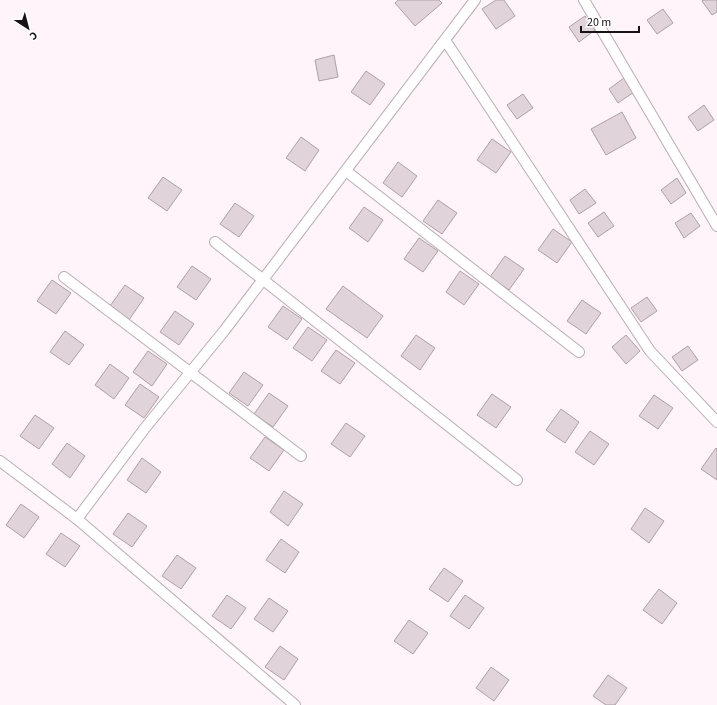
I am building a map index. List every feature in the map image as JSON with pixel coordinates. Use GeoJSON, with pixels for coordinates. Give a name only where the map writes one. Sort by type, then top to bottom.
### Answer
{"type":"FeatureCollection","features":[{"type":"Feature","properties":{"kind":"lane"},"geometry":{"type":"LineString","coordinates":[[77,519],[145,428],[263,281],[475,0]]}},
{"type":"Feature","properties":{"kind":"lane"},"geometry":{"type":"LineString","coordinates":[[584,0],[717,226]]}},
{"type":"Feature","properties":{"kind":"lane"},"geometry":{"type":"LineString","coordinates":[[445,40],[650,351],[717,422]]}},
{"type":"Feature","properties":{"kind":"lane"},"geometry":{"type":"LineString","coordinates":[[346,171],[579,352]]}},
{"type":"Feature","properties":{"kind":"lane"},"geometry":{"type":"LineString","coordinates":[[215,242],[517,480]]}},
{"type":"Feature","properties":{"kind":"lane"},"geometry":{"type":"LineString","coordinates":[[64,277],[301,456]]}},
{"type":"Feature","properties":{"kind":"lane"},"geometry":{"type":"LineString","coordinates":[[0,461],[77,519],[295,705]]}},
{"type":"Feature","properties":{"kind":"building"},"geometry":{"type":"Polygon","coordinates":[[[398,0],[439,0],[442,3],[415,26],[395,3],[398,0]]]}},
{"type":"Feature","properties":{"kind":"building"},"geometry":{"type":"Polygon","coordinates":[[[496,0],[504,0],[515,16],[496,29],[482,9],[496,0]]]}},
{"type":"Feature","properties":{"kind":"building"},"geometry":{"type":"Polygon","coordinates":[[[717,0],[717,12],[712,15],[702,1],[717,0]]]}},
{"type":"Feature","properties":{"kind":"building"},"geometry":{"type":"Polygon","coordinates":[[[663,9],[673,23],[657,34],[647,20],[663,9]]]}},
{"type":"Feature","properties":{"kind":"building"},"geometry":{"type":"Polygon","coordinates":[[[585,16],[595,30],[579,42],[569,27],[585,16]]]}},
{"type":"Feature","properties":{"kind":"building"},"geometry":{"type":"Polygon","coordinates":[[[334,55],[338,77],[319,81],[315,60],[334,55]]]}},
{"type":"Feature","properties":{"kind":"building"},"geometry":{"type":"Polygon","coordinates":[[[366,71],[385,84],[370,105],[351,92],[366,71]]]}},
{"type":"Feature","properties":{"kind":"building"},"geometry":{"type":"Polygon","coordinates":[[[624,78],[634,92],[618,103],[609,89],[624,78]]]}},
{"type":"Feature","properties":{"kind":"building"},"geometry":{"type":"Polygon","coordinates":[[[523,94],[533,108],[517,119],[507,105],[523,94]]]}},
{"type":"Feature","properties":{"kind":"building"},"geometry":{"type":"Polygon","coordinates":[[[704,105],[714,120],[698,131],[688,117],[704,105]]]}},
{"type":"Feature","properties":{"kind":"building"},"geometry":{"type":"Polygon","coordinates":[[[622,112],[636,138],[606,155],[591,129],[622,112]]]}},
{"type":"Feature","properties":{"kind":"building"},"geometry":{"type":"Polygon","coordinates":[[[301,137],[319,150],[305,171],[286,158],[301,137]]]}},
{"type":"Feature","properties":{"kind":"building"},"geometry":{"type":"Polygon","coordinates":[[[492,139],[511,152],[496,173],[477,160],[492,139]]]}},
{"type":"Feature","properties":{"kind":"building"},"geometry":{"type":"Polygon","coordinates":[[[398,162],[417,176],[402,197],[383,183],[398,162]]]}},
{"type":"Feature","properties":{"kind":"building"},"geometry":{"type":"Polygon","coordinates":[[[163,177],[182,190],[167,211],[148,198],[163,177]]]}},
{"type":"Feature","properties":{"kind":"building"},"geometry":{"type":"Polygon","coordinates":[[[677,178],[686,193],[671,204],[661,190],[677,178]]]}},
{"type":"Feature","properties":{"kind":"building"},"geometry":{"type":"Polygon","coordinates":[[[585,189],[596,203],[579,214],[570,200],[585,189]]]}},
{"type":"Feature","properties":{"kind":"building"},"geometry":{"type":"Polygon","coordinates":[[[438,200],[457,213],[442,234],[423,221],[438,200]]]}},
{"type":"Feature","properties":{"kind":"building"},"geometry":{"type":"Polygon","coordinates":[[[235,203],[254,216],[239,237],[220,224],[235,203]]]}},
{"type":"Feature","properties":{"kind":"building"},"geometry":{"type":"Polygon","coordinates":[[[364,207],[383,220],[368,242],[349,228],[364,207]]]}},
{"type":"Feature","properties":{"kind":"building"},"geometry":{"type":"Polygon","coordinates":[[[604,212],[614,226],[598,237],[588,223],[604,212]]]}},
{"type":"Feature","properties":{"kind":"building"},"geometry":{"type":"Polygon","coordinates":[[[691,213],[700,226],[684,238],[675,223],[691,213]]]}},
{"type":"Feature","properties":{"kind":"building"},"geometry":{"type":"Polygon","coordinates":[[[553,229],[572,242],[557,263],[538,250],[553,229]]]}},
{"type":"Feature","properties":{"kind":"building"},"geometry":{"type":"Polygon","coordinates":[[[419,238],[438,251],[423,272],[404,259],[419,238]]]}},
{"type":"Feature","properties":{"kind":"building"},"geometry":{"type":"Polygon","coordinates":[[[505,256],[524,269],[509,290],[490,277],[505,256]]]}},
{"type":"Feature","properties":{"kind":"building"},"geometry":{"type":"Polygon","coordinates":[[[192,266],[211,279],[196,300],[177,287],[192,266]]]}},
{"type":"Feature","properties":{"kind":"building"},"geometry":{"type":"Polygon","coordinates":[[[460,271],[479,284],[464,305],[446,292],[460,271]]]}},
{"type":"Feature","properties":{"kind":"building"},"geometry":{"type":"Polygon","coordinates":[[[52,280],[71,293],[56,314],[37,301],[52,280]]]}},
{"type":"Feature","properties":{"kind":"building"},"geometry":{"type":"Polygon","coordinates":[[[125,285],[144,298],[129,320],[110,306],[125,285]]]}},
{"type":"Feature","properties":{"kind":"building"},"geometry":{"type":"Polygon","coordinates":[[[343,286],[383,316],[367,338],[326,309],[343,286]]]}},
{"type":"Feature","properties":{"kind":"building"},"geometry":{"type":"Polygon","coordinates":[[[647,297],[657,311],[641,322],[631,308],[647,297]]]}},
{"type":"Feature","properties":{"kind":"building"},"geometry":{"type":"Polygon","coordinates":[[[582,300],[601,313],[586,334],[567,321],[582,300]]]}},
{"type":"Feature","properties":{"kind":"building"},"geometry":{"type":"Polygon","coordinates":[[[283,306],[302,319],[287,340],[268,327],[283,306]]]}},
{"type":"Feature","properties":{"kind":"building"},"geometry":{"type":"Polygon","coordinates":[[[175,311],[194,324],[179,345],[160,332],[175,311]]]}},
{"type":"Feature","properties":{"kind":"building"},"geometry":{"type":"Polygon","coordinates":[[[308,327],[327,340],[312,361],[293,348],[308,327]]]}},
{"type":"Feature","properties":{"kind":"building"},"geometry":{"type":"Polygon","coordinates":[[[65,331],[84,345],[69,365],[50,352],[65,331]]]}},
{"type":"Feature","properties":{"kind":"building"},"geometry":{"type":"Polygon","coordinates":[[[416,335],[435,348],[420,370],[401,356],[416,335]]]}},
{"type":"Feature","properties":{"kind":"building"},"geometry":{"type":"Polygon","coordinates":[[[626,335],[640,351],[626,364],[612,347],[626,335]]]}},
{"type":"Feature","properties":{"kind":"building"},"geometry":{"type":"Polygon","coordinates":[[[688,346],[698,360],[682,371],[672,357],[688,346]]]}},
{"type":"Feature","properties":{"kind":"building"},"geometry":{"type":"Polygon","coordinates":[[[336,350],[355,363],[340,384],[321,371],[336,350]]]}},
{"type":"Feature","properties":{"kind":"building"},"geometry":{"type":"Polygon","coordinates":[[[148,351],[167,364],[152,386],[133,372],[148,351]]]}},
{"type":"Feature","properties":{"kind":"building"},"geometry":{"type":"Polygon","coordinates":[[[110,364],[129,378],[114,399],[95,385],[110,364]]]}},
{"type":"Feature","properties":{"kind":"building"},"geometry":{"type":"Polygon","coordinates":[[[244,372],[263,385],[248,406],[229,393],[244,372]]]}},
{"type":"Feature","properties":{"kind":"building"},"geometry":{"type":"Polygon","coordinates":[[[140,384],[159,397],[144,418],[125,405],[140,384]]]}},
{"type":"Feature","properties":{"kind":"building"},"geometry":{"type":"Polygon","coordinates":[[[269,393],[288,406],[273,427],[254,414],[269,393]]]}},
{"type":"Feature","properties":{"kind":"building"},"geometry":{"type":"Polygon","coordinates":[[[492,394],[511,407],[496,428],[477,415],[492,394]]]}},
{"type":"Feature","properties":{"kind":"building"},"geometry":{"type":"Polygon","coordinates":[[[654,395],[673,408],[658,429],[639,416],[654,395]]]}},
{"type":"Feature","properties":{"kind":"building"},"geometry":{"type":"Polygon","coordinates":[[[561,409],[579,422],[565,443],[546,430],[561,409]]]}},
{"type":"Feature","properties":{"kind":"building"},"geometry":{"type":"Polygon","coordinates":[[[35,415],[54,428],[39,449],[20,436],[35,415]]]}},
{"type":"Feature","properties":{"kind":"building"},"geometry":{"type":"Polygon","coordinates":[[[346,423],[365,436],[350,457],[331,444],[346,423]]]}},
{"type":"Feature","properties":{"kind":"building"},"geometry":{"type":"Polygon","coordinates":[[[590,431],[609,444],[594,465],[575,452],[590,431]]]}},
{"type":"Feature","properties":{"kind":"building"},"geometry":{"type":"Polygon","coordinates":[[[265,437],[284,450],[269,471],[250,458],[265,437]]]}},
{"type":"Feature","properties":{"kind":"building"},"geometry":{"type":"Polygon","coordinates":[[[67,443],[85,456],[70,478],[52,464],[67,443]]]}},
{"type":"Feature","properties":{"kind":"building"},"geometry":{"type":"Polygon","coordinates":[[[716,448],[717,449],[717,480],[701,469],[716,448]]]}},
{"type":"Feature","properties":{"kind":"building"},"geometry":{"type":"Polygon","coordinates":[[[142,458],[161,472],[146,493],[127,480],[142,458]]]}},
{"type":"Feature","properties":{"kind":"building"},"geometry":{"type":"Polygon","coordinates":[[[284,491],[303,504],[288,526],[270,512],[284,491]]]}},
{"type":"Feature","properties":{"kind":"building"},"geometry":{"type":"Polygon","coordinates":[[[21,504],[39,517],[24,538],[6,525],[21,504]]]}},
{"type":"Feature","properties":{"kind":"building"},"geometry":{"type":"Polygon","coordinates":[[[645,508],[664,521],[649,543],[631,529],[645,508]]]}},
{"type":"Feature","properties":{"kind":"building"},"geometry":{"type":"Polygon","coordinates":[[[128,513],[147,526],[132,547],[113,534],[128,513]]]}},
{"type":"Feature","properties":{"kind":"building"},"geometry":{"type":"Polygon","coordinates":[[[61,533],[80,546],[65,567],[46,554],[61,533]]]}},
{"type":"Feature","properties":{"kind":"building"},"geometry":{"type":"Polygon","coordinates":[[[281,539],[299,552],[285,573],[266,560],[281,539]]]}},
{"type":"Feature","properties":{"kind":"building"},"geometry":{"type":"Polygon","coordinates":[[[177,555],[196,568],[181,589],[162,576],[177,555]]]}},
{"type":"Feature","properties":{"kind":"building"},"geometry":{"type":"Polygon","coordinates":[[[444,568],[463,581],[448,602],[429,589],[444,568]]]}},
{"type":"Feature","properties":{"kind":"building"},"geometry":{"type":"Polygon","coordinates":[[[659,589],[677,603],[662,624],[643,610],[659,589]]]}},
{"type":"Feature","properties":{"kind":"building"},"geometry":{"type":"Polygon","coordinates":[[[227,595],[246,608],[231,629],[212,616],[227,595]]]}},
{"type":"Feature","properties":{"kind":"building"},"geometry":{"type":"Polygon","coordinates":[[[465,595],[484,608],[469,629],[450,616],[465,595]]]}},
{"type":"Feature","properties":{"kind":"building"},"geometry":{"type":"Polygon","coordinates":[[[269,598],[288,611],[273,632],[254,619],[269,598]]]}},
{"type":"Feature","properties":{"kind":"building"},"geometry":{"type":"Polygon","coordinates":[[[409,620],[428,633],[413,654],[394,641],[409,620]]]}},
{"type":"Feature","properties":{"kind":"building"},"geometry":{"type":"Polygon","coordinates":[[[280,646],[298,659],[284,680],[265,667],[280,646]]]}},
{"type":"Feature","properties":{"kind":"building"},"geometry":{"type":"Polygon","coordinates":[[[491,667],[509,680],[494,701],[476,688],[491,667]]]}},
{"type":"Feature","properties":{"kind":"building"},"geometry":{"type":"Polygon","coordinates":[[[608,675],[627,688],[615,705],[606,705],[593,696],[608,675]]]}}]}
